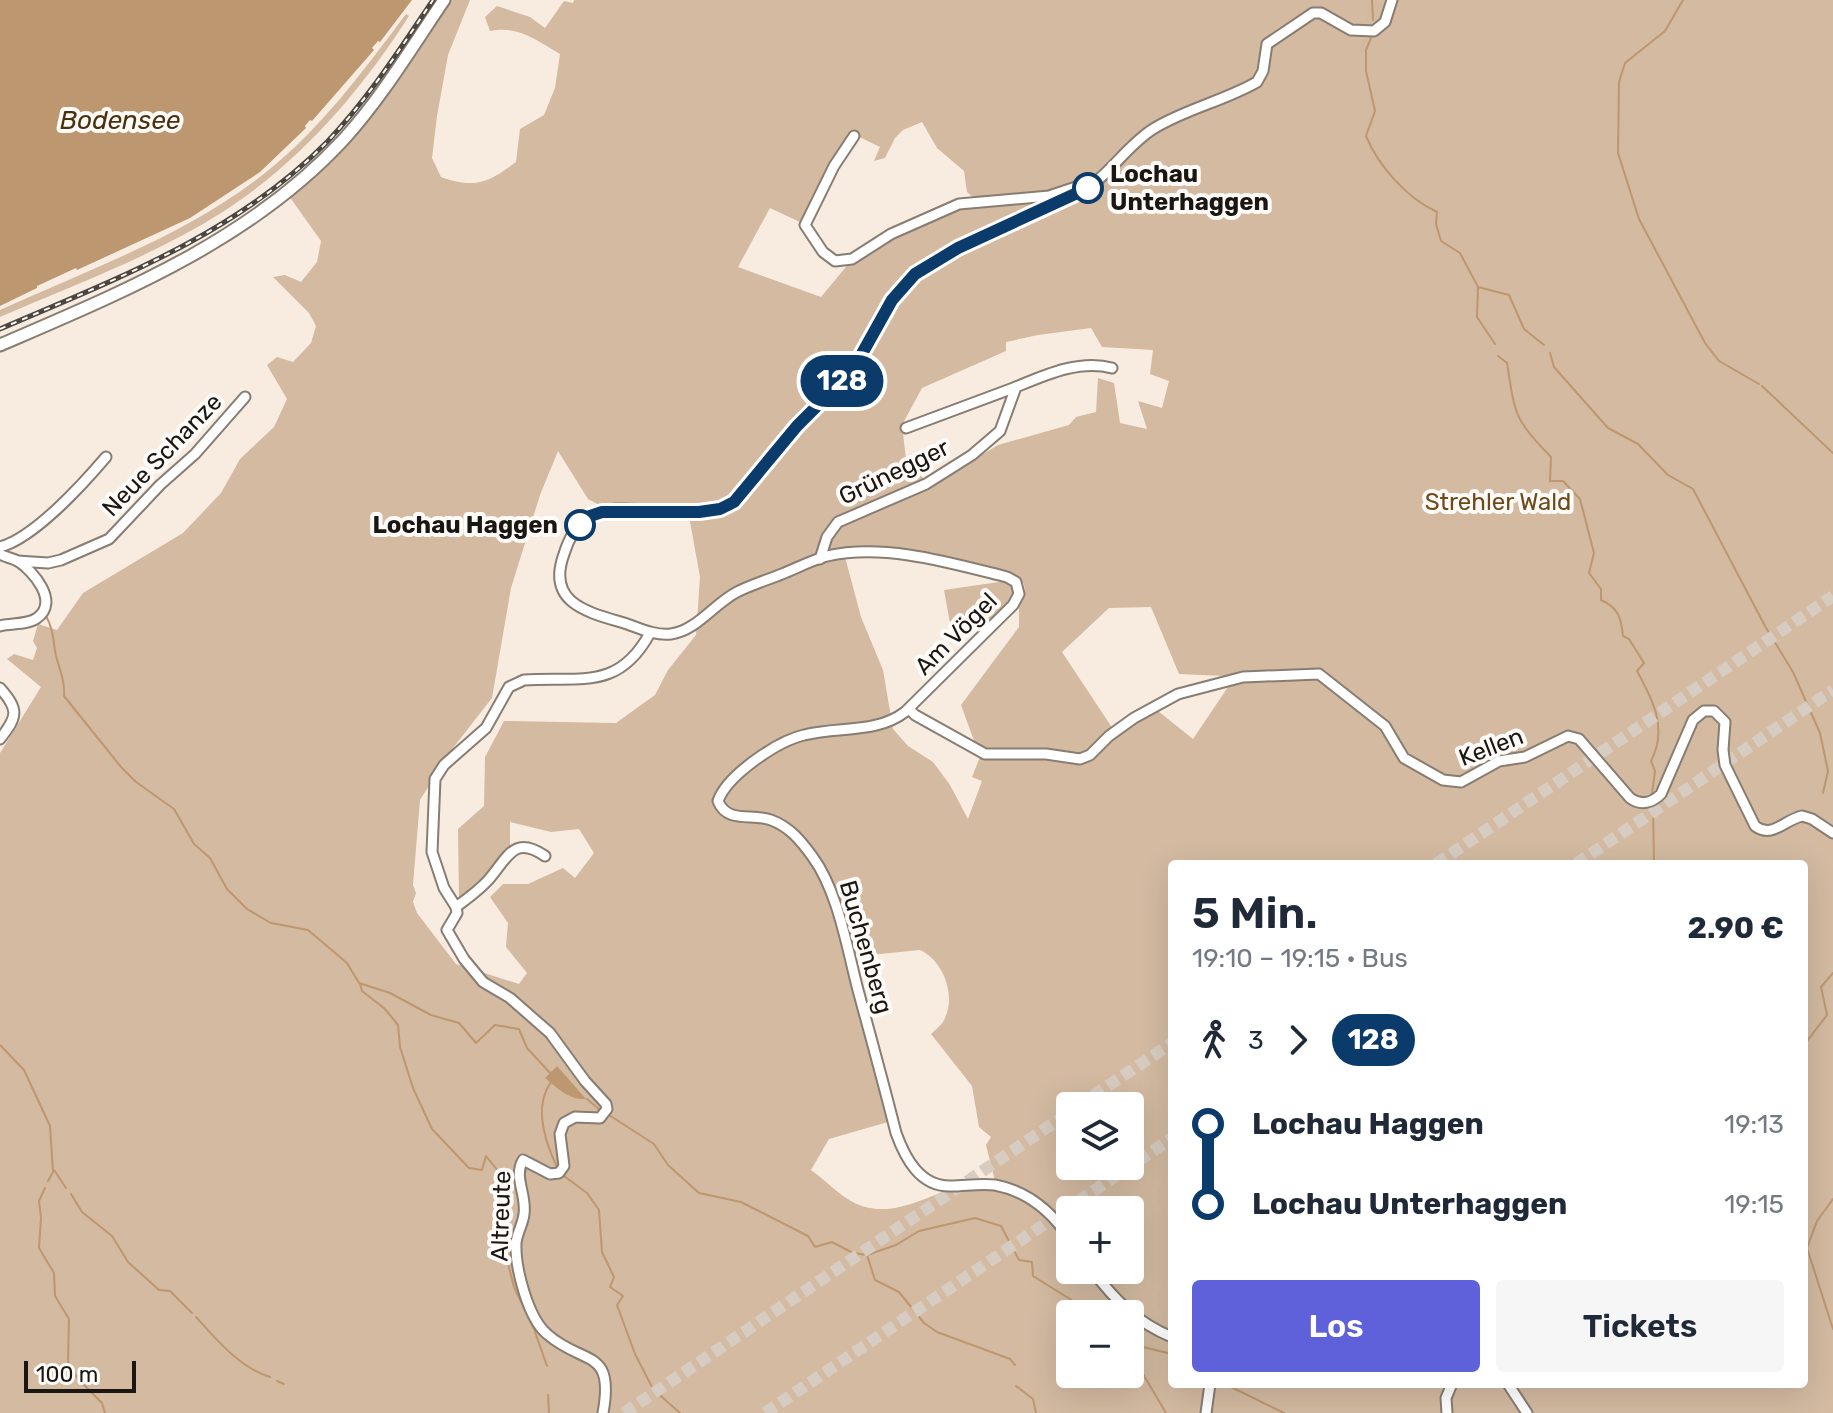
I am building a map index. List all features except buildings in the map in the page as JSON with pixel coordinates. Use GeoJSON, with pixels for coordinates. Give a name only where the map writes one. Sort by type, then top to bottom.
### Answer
{"type":"FeatureCollection","features":[{"type":"Feature","properties":{"kind":"main road"},"geometry":{"type":"LineString","coordinates":[[0,345],[173,268],[282,196],[318,165],[363,116],[444,0]]}},
{"type":"Feature","properties":{"kind":"street"},"geometry":{"type":"LineString","coordinates":[[820,559],[736,593],[682,631],[668,635],[650,633],[578,607],[564,593],[559,573],[576,529],[616,510],[699,512],[720,509],[734,502],[797,426],[844,379],[859,359],[892,300],[915,274],[958,248],[1088,188],[1152,130],[1257,82],[1263,71],[1267,44],[1298,22],[1318,12],[1351,30],[1374,31],[1385,22],[1392,0]]}},
{"type":"Feature","properties":{"kind":"street"},"geometry":{"type":"LineString","coordinates":[[854,136],[834,166],[805,225],[823,252],[835,261],[852,259],[891,234],[959,204],[1032,198],[1078,187],[1088,188]]}},
{"type":"Feature","properties":{"kind":"street","name":"Grünegger"},"geometry":{"type":"LineString","coordinates":[[906,428],[1045,375],[1087,365],[1112,368]]}},
{"type":"Feature","properties":{"kind":"street","name":"Grünegger"},"geometry":{"type":"LineString","coordinates":[[820,559],[823,543],[838,522],[937,478],[989,442],[1002,426],[1016,387]]}},
{"type":"Feature","properties":{"kind":"street","name":"Neue Schanze"},"geometry":{"type":"LineString","coordinates":[[17,561],[48,563],[61,560],[109,539],[160,485],[189,460],[245,397]]}},
{"type":"Feature","properties":{"kind":"street"},"geometry":{"type":"LineString","coordinates":[[0,547],[22,536],[60,505],[106,457]]}},
{"type":"Feature","properties":{"kind":"street"},"geometry":{"type":"LineString","coordinates":[[0,554],[17,561],[43,587],[46,598],[45,608],[35,620],[0,626]]}},
{"type":"Feature","properties":{"kind":"street","name":"Am Vögel"},"geometry":{"type":"LineString","coordinates":[[820,559],[841,554],[907,555],[1007,577],[1016,582],[1019,594],[1013,605],[909,709],[887,724],[836,730]]}},
{"type":"Feature","properties":{"kind":"street"},"geometry":{"type":"LineString","coordinates":[[545,856],[529,847],[516,849],[486,882],[456,907],[441,881],[432,852],[433,783],[444,765],[489,725],[512,685],[524,680],[609,676],[629,659],[650,633]]}},
{"type":"Feature","properties":{"kind":"street","name":"Kellen"},"geometry":{"type":"LineString","coordinates":[[1046,754],[1077,759],[1087,756],[1134,718],[1178,694],[1243,677],[1292,677],[1313,673],[1324,676],[1385,726],[1404,758],[1443,780],[1461,782],[1499,761],[1521,759],[1568,736],[1579,739],[1630,798],[1647,802],[1656,799],[1665,787],[1693,720],[1709,710],[1718,713],[1725,722],[1725,765],[1759,830],[1771,831],[1796,817],[1807,816],[1833,833]]}},
{"type":"Feature","properties":{"kind":"street"},"geometry":{"type":"LineString","coordinates":[[0,688],[15,709],[14,720],[0,739]]}},
{"type":"Feature","properties":{"kind":"street","name":"Am Vögel"},"geometry":{"type":"LineString","coordinates":[[909,709],[985,754],[1046,754]]}},
{"type":"Feature","properties":{"kind":"street","name":"Buchenberg"},"geometry":{"type":"LineString","coordinates":[[836,730],[802,735],[784,744],[736,775],[724,788],[718,803],[727,814],[767,819],[787,828],[823,872],[848,952],[896,1133],[910,1163],[921,1176],[938,1185],[996,1186],[1013,1191],[1039,1205],[1056,1221]]}},
{"type":"Feature","properties":{"kind":"street","name":"Altreute"},"geometry":{"type":"LineString","coordinates":[[456,907],[457,913],[447,933],[483,982],[510,998],[550,1033],[585,1081],[602,1098],[605,1113],[596,1118],[575,1117],[564,1123],[560,1134],[564,1166],[559,1173],[550,1174],[523,1160],[520,1165],[519,1181],[525,1212],[516,1242],[521,1282],[546,1333],[598,1363],[608,1385],[603,1413]]}},
{"type":"Feature","properties":{"kind":"street"},"geometry":{"type":"LineString","coordinates":[[1103,1284],[1117,1302],[1153,1329],[1168,1335]]}},
{"type":"Feature","properties":{"kind":"street"},"geometry":{"type":"LineString","coordinates":[[1206,1413],[1209,1388]]}},
{"type":"Feature","properties":{"kind":"street"},"geometry":{"type":"LineString","coordinates":[[1447,1413],[1446,1398],[1450,1388]]}},
{"type":"Feature","properties":{"kind":"street"},"geometry":{"type":"LineString","coordinates":[[1511,1388],[1527,1413]]}},
{"type":"Feature","properties":{"kind":"green space","name":"Strehler Wald"},"geometry":{"type":"Polygon","coordinates":[[[449,0],[470,0],[448,55],[432,158],[441,177],[472,183],[489,179],[516,162],[520,129],[544,115],[555,88],[560,54],[518,32],[490,31],[485,17],[497,6],[530,17],[545,28],[564,1],[573,3],[574,0],[1833,0],[1833,1413],[0,1413],[0,753],[41,687],[7,659],[14,654],[33,660],[37,648],[33,641],[38,624],[57,630],[83,593],[183,533],[221,493],[240,459],[274,427],[287,399],[267,365],[277,357],[293,362],[311,343],[316,326],[309,313],[273,277],[285,275],[301,282],[317,262],[321,241],[289,196],[362,124],[449,0]],[[922,122],[903,130],[895,138],[885,158],[874,161],[880,147],[851,133],[802,223],[770,208],[738,267],[821,297],[855,256],[891,234],[959,204],[979,203],[967,192],[964,171],[937,148],[922,122]],[[875,328],[843,375],[793,426],[740,492],[721,505],[686,508],[601,506],[588,499],[558,451],[540,495],[511,588],[492,698],[453,748],[420,800],[413,902],[417,913],[456,964],[519,984],[527,973],[506,947],[508,923],[490,897],[503,884],[528,884],[563,868],[575,878],[594,853],[579,829],[551,832],[510,822],[510,849],[484,881],[459,900],[458,829],[484,806],[485,757],[504,721],[616,723],[655,695],[668,670],[696,635],[700,577],[689,516],[727,512],[740,500],[771,465],[797,426],[844,379],[859,359],[875,328]],[[1091,328],[1006,342],[1006,351],[922,388],[902,425],[906,459],[930,486],[998,445],[1069,425],[1076,417],[1096,412],[1098,378],[1114,383],[1120,423],[1147,429],[1138,401],[1162,408],[1169,381],[1150,374],[1153,350],[1102,347],[1091,328]],[[871,549],[845,557],[861,617],[883,670],[893,729],[908,746],[933,762],[950,785],[968,819],[982,781],[972,777],[980,757],[961,705],[1019,627],[1019,606],[1025,592],[1024,584],[1015,575],[912,552],[871,549]],[[1151,607],[1109,608],[1062,652],[1115,732],[1153,707],[1193,739],[1232,681],[1226,676],[1179,674],[1151,607]],[[920,950],[850,957],[888,1122],[829,1139],[811,1170],[848,1200],[874,1209],[911,1204],[963,1185],[996,1185],[986,1145],[991,1137],[979,1127],[972,1086],[931,1034],[948,1011],[946,980],[935,962],[920,950]]]}},
{"type":"Feature","properties":{"kind":"green space"},"geometry":{"type":"Polygon","coordinates":[[[406,14],[409,16],[370,73],[326,125],[249,193],[168,243],[0,317],[0,310],[171,233],[235,195],[265,173],[323,119],[406,14]]]}},
{"type":"Feature","properties":{"kind":"green space"},"geometry":{"type":"Polygon","coordinates":[[[1001,578],[1013,585],[1015,597],[992,619],[950,623],[944,590],[999,582],[1001,578]]]}},
{"type":"Feature","properties":{"kind":"water","name":"Bodensee"},"geometry":{"type":"Polygon","coordinates":[[[0,0],[412,0],[372,48],[374,50],[306,128],[260,172],[190,218],[37,286],[0,306],[0,0]]]}},
{"type":"Feature","properties":{"kind":"water"},"geometry":{"type":"Polygon","coordinates":[[[557,1066],[586,1099],[569,1095],[545,1078],[557,1066]]]}},
{"type":"Feature","properties":{"kind":"waterway"},"geometry":{"type":"LineString","coordinates":[[1372,0],[1373,20]]}},
{"type":"Feature","properties":{"kind":"waterway"},"geometry":{"type":"LineString","coordinates":[[1683,0],[1665,31],[1625,63],[1619,82],[1618,153],[1639,219],[1705,343],[1719,361],[1759,384]]}},
{"type":"Feature","properties":{"kind":"waterway"},"geometry":{"type":"LineString","coordinates":[[1371,38],[1366,50],[1366,71],[1375,111],[1366,136],[1378,159],[1395,180],[1415,199],[1437,212],[1436,224],[1441,241],[1460,253],[1478,287],[1477,317],[1495,344]]}},
{"type":"Feature","properties":{"kind":"waterway"},"geometry":{"type":"LineString","coordinates":[[1478,287],[1509,295],[1524,329],[1544,345]]}},
{"type":"Feature","properties":{"kind":"waterway"},"geometry":{"type":"LineString","coordinates":[[1550,353],[1554,367],[1608,428],[1638,444],[1668,475],[1693,489],[1765,626],[1793,672],[1820,733],[1828,771],[1823,793]]}},
{"type":"Feature","properties":{"kind":"waterway"},"geometry":{"type":"LineString","coordinates":[[1498,356],[1507,363],[1518,415],[1551,457],[1550,481],[1563,481],[1580,499],[1594,553],[1589,573],[1601,589],[1601,600],[1615,610],[1623,636],[1629,639],[1644,663],[1637,671],[1653,704],[1658,726],[1656,749],[1651,761],[1655,771],[1652,794]]}},
{"type":"Feature","properties":{"kind":"waterway"},"geometry":{"type":"LineString","coordinates":[[1762,386],[1833,453]]}},
{"type":"Feature","properties":{"kind":"waterway"},"geometry":{"type":"LineString","coordinates":[[46,616],[52,631],[64,696],[121,767],[136,782],[174,809],[194,844],[210,858],[227,889],[247,909],[271,923],[308,930],[347,963],[359,983],[390,993],[431,1015],[459,1023],[476,1043],[495,1025],[519,1029],[527,1048],[552,1075]]}},
{"type":"Feature","properties":{"kind":"waterway"},"geometry":{"type":"LineString","coordinates":[[1653,806],[1654,860]]}},
{"type":"Feature","properties":{"kind":"waterway"},"geometry":{"type":"LineString","coordinates":[[1808,1040],[1827,1015],[1821,987],[1833,973]]}},
{"type":"Feature","properties":{"kind":"waterway"},"geometry":{"type":"LineString","coordinates":[[360,984],[362,991],[385,1009],[398,1025],[400,1047],[413,1088],[432,1129],[469,1168],[482,1170],[486,1156],[498,1171]]}},
{"type":"Feature","properties":{"kind":"waterway"},"geometry":{"type":"LineString","coordinates":[[0,1045],[24,1070],[50,1126],[53,1172],[48,1181]]}},
{"type":"Feature","properties":{"kind":"waterway"},"geometry":{"type":"LineString","coordinates":[[551,1082],[542,1113],[548,1147],[557,1167]]}},
{"type":"Feature","properties":{"kind":"waterway"},"geometry":{"type":"LineString","coordinates":[[587,1099],[600,1110]]}},
{"type":"Feature","properties":{"kind":"waterway"},"geometry":{"type":"LineString","coordinates":[[609,1115],[654,1144],[668,1165],[699,1193],[741,1202],[808,1236],[815,1247],[832,1242],[853,1253],[867,1255],[896,1245],[919,1231],[975,1218],[1001,1226],[1019,1260],[1032,1262],[1033,1276],[1072,1300]]}},
{"type":"Feature","properties":{"kind":"waterway"},"geometry":{"type":"LineString","coordinates":[[54,1170],[66,1188]]}},
{"type":"Feature","properties":{"kind":"waterway"},"geometry":{"type":"LineString","coordinates":[[564,1176],[587,1193],[599,1210],[602,1252],[614,1277],[610,1287],[623,1296],[617,1305],[635,1354],[653,1389],[680,1413]]}},
{"type":"Feature","properties":{"kind":"waterway"},"geometry":{"type":"LineString","coordinates":[[505,1184],[508,1225],[506,1256],[514,1287],[547,1366]]}},
{"type":"Feature","properties":{"kind":"waterway"},"geometry":{"type":"LineString","coordinates":[[45,1188],[39,1201],[39,1248],[54,1273],[55,1296],[69,1319],[68,1362],[78,1379],[102,1403],[105,1413]]}},
{"type":"Feature","properties":{"kind":"waterway"},"geometry":{"type":"LineString","coordinates":[[71,1194],[82,1212],[112,1236],[128,1262],[159,1290],[170,1291],[192,1313]]}},
{"type":"Feature","properties":{"kind":"waterway"},"geometry":{"type":"LineString","coordinates":[[1808,1245],[1817,1221],[1833,1199]]}},
{"type":"Feature","properties":{"kind":"waterway"},"geometry":{"type":"LineString","coordinates":[[1808,1251],[1833,1329]]}},
{"type":"Feature","properties":{"kind":"waterway"},"geometry":{"type":"LineString","coordinates":[[867,1255],[875,1280],[899,1292],[924,1323],[937,1332],[1010,1359],[1015,1365]]}},
{"type":"Feature","properties":{"kind":"waterway"},"geometry":{"type":"LineString","coordinates":[[196,1317],[239,1360],[270,1377]]}},
{"type":"Feature","properties":{"kind":"waterway"},"geometry":{"type":"LineString","coordinates":[[1144,1347],[1168,1353]]}},
{"type":"Feature","properties":{"kind":"waterway"},"geometry":{"type":"LineString","coordinates":[[1144,1376],[1166,1413]]}},
{"type":"Feature","properties":{"kind":"waterway"},"geometry":{"type":"LineString","coordinates":[[277,1381],[284,1384]]}},
{"type":"Feature","properties":{"kind":"waterway"},"geometry":{"type":"LineString","coordinates":[[1016,1386],[1033,1399],[1036,1413]]}},
{"type":"Feature","properties":{"kind":"waterway"},"geometry":{"type":"LineString","coordinates":[[1233,1388],[1284,1413]]}},
{"type":"Feature","properties":{"kind":"waterway"},"geometry":{"type":"LineString","coordinates":[[548,1395],[549,1413]]}},
{"type":"Feature","properties":{"kind":"tunnel"},"geometry":{"type":"LineString","coordinates":[[1442,860],[1833,596]]}},
{"type":"Feature","properties":{"kind":"tunnel"},"geometry":{"type":"LineString","coordinates":[[1582,860],[1833,690]]}},
{"type":"Feature","properties":{"kind":"tunnel"},"geometry":{"type":"LineString","coordinates":[[1099,1092],[1168,1046]]}},
{"type":"Feature","properties":{"kind":"tunnel"},"geometry":{"type":"LineString","coordinates":[[624,1413],[1056,1121]]}},
{"type":"Feature","properties":{"kind":"tunnel"},"geometry":{"type":"LineString","coordinates":[[765,1413],[1168,1141]]}},
{"type":"Feature","properties":{"kind":"railway"},"geometry":{"type":"LineString","coordinates":[[0,329],[173,251],[254,203],[327,142],[383,73],[433,0]]}},
{"type":"Feature","properties":{"kind":"bus line","name":"128"},"geometry":{"type":"LineString","coordinates":[[580,525],[590,516],[602,512],[699,512],[720,509],[734,502],[797,426],[844,379],[859,359],[892,300],[915,274],[958,248],[1088,188]]}},
{"type":"Feature","properties":{"kind":"place","name":"Lochau Unterhaggen"},"geometry":{"type":"Point","coordinates":[1088,188]}},
{"type":"Feature","properties":{"kind":"place","name":"Lochau Haggen"},"geometry":{"type":"Point","coordinates":[580,525]}}]}
